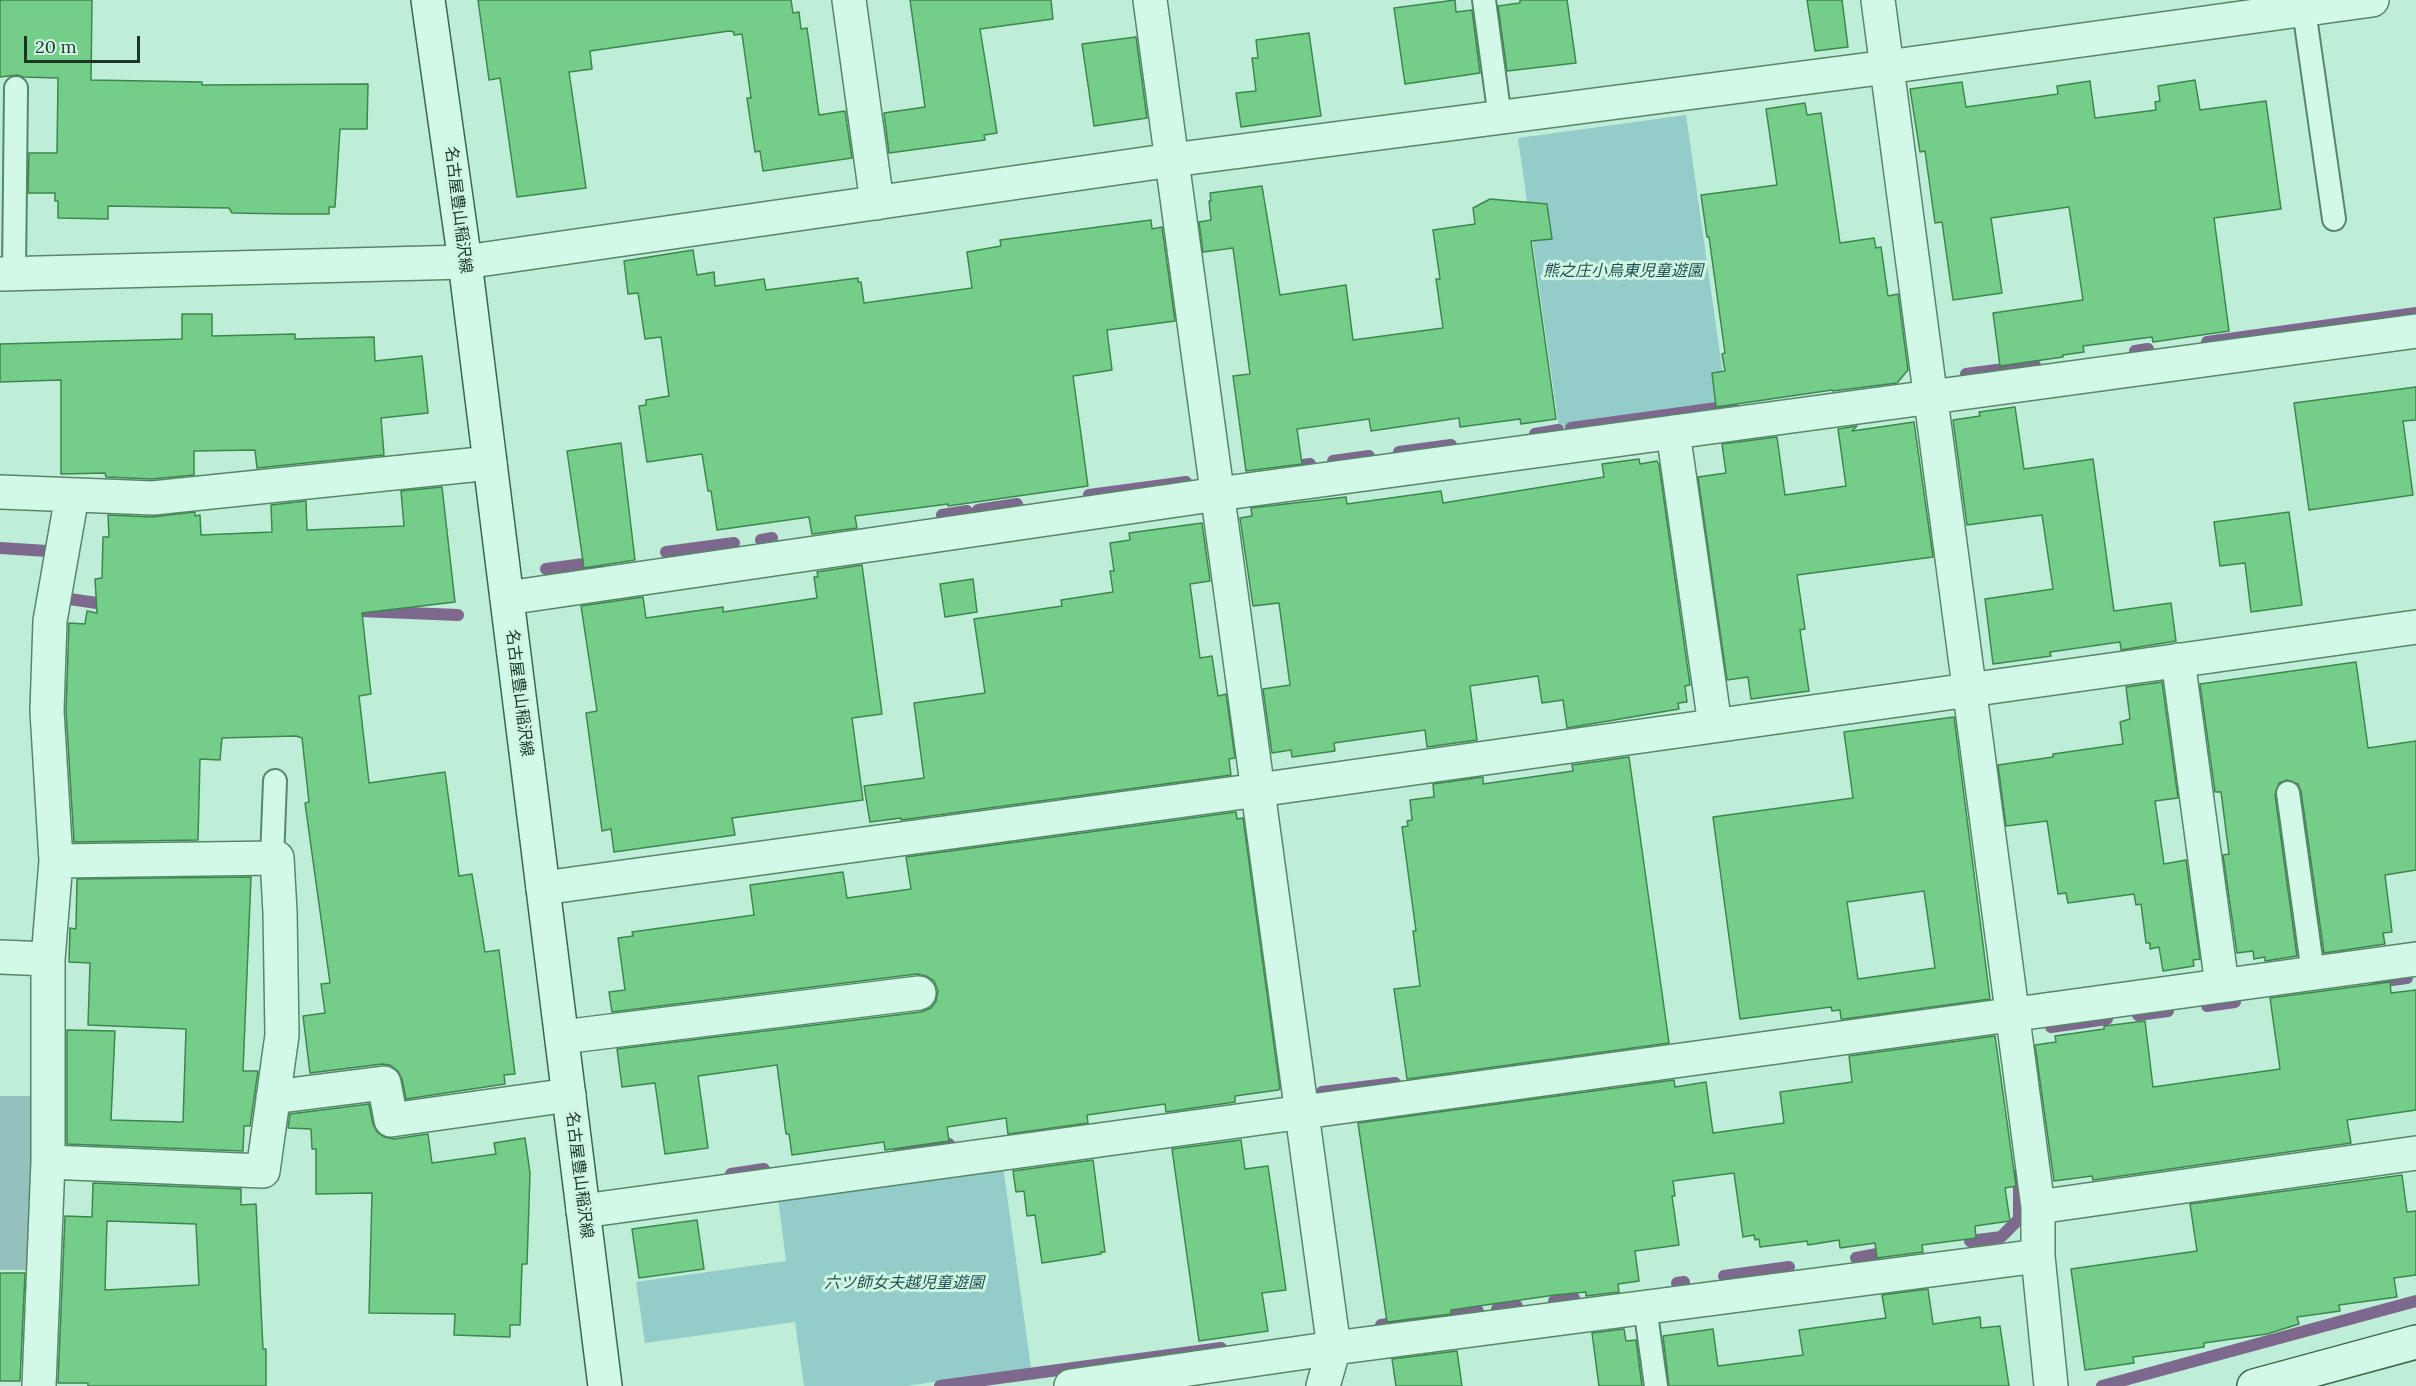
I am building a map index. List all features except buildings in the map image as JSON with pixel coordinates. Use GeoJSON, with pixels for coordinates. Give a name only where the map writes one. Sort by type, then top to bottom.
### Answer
{"type":"FeatureCollection","features":[{"type":"Feature","properties":{"kind":"street","name":"名古屋豊山稲沢線"},"geometry":{"type":"LineString","coordinates":[[428,0],[465,262],[605,1386]]}},
{"type":"Feature","properties":{"kind":"street"},"geometry":{"type":"LineString","coordinates":[[849,0],[877,203]]}},
{"type":"Feature","properties":{"kind":"street"},"geometry":{"type":"LineString","coordinates":[[1150,0],[1334,1348],[1323,1386]]}},
{"type":"Feature","properties":{"kind":"street"},"geometry":{"type":"LineString","coordinates":[[1878,0],[2038,1207],[2038,1256],[2051,1386]]}},
{"type":"Feature","properties":{"kind":"street"},"geometry":{"type":"LineString","coordinates":[[7,273],[465,262],[1172,160],[1887,67],[2372,0]]}},
{"type":"Feature","properties":{"kind":"street"},"geometry":{"type":"LineString","coordinates":[[507,598],[1218,495],[2416,331]]}},
{"type":"Feature","properties":{"kind":"street"},"geometry":{"type":"LineString","coordinates":[[1673,432],[1715,725]]}},
{"type":"Feature","properties":{"kind":"street"},"geometry":{"type":"LineString","coordinates":[[0,492],[153,498],[490,463]]}},
{"type":"Feature","properties":{"kind":"street"},"geometry":{"type":"LineString","coordinates":[[39,1386],[48,1162],[48,959],[56,861],[47,711],[50,621],[72,496]]}},
{"type":"Feature","properties":{"kind":"street"},"geometry":{"type":"LineString","coordinates":[[543,888],[2416,627]]}},
{"type":"Feature","properties":{"kind":"street"},"geometry":{"type":"LineString","coordinates":[[2178,660],[2222,985]]}},
{"type":"Feature","properties":{"kind":"street"},"geometry":{"type":"LineString","coordinates":[[48,1162],[263,1171],[282,1035],[277,858],[56,861]]}},
{"type":"Feature","properties":{"kind":"street"},"geometry":{"type":"LineString","coordinates":[[0,957],[48,959]]}},
{"type":"Feature","properties":{"kind":"street"},"geometry":{"type":"LineString","coordinates":[[583,1211],[2416,959]]}},
{"type":"Feature","properties":{"kind":"street"},"geometry":{"type":"LineString","coordinates":[[562,1037],[919,993]]}},
{"type":"Feature","properties":{"kind":"street"},"geometry":{"type":"LineString","coordinates":[[273,1097],[384,1083],[392,1120],[569,1095]]}},
{"type":"Feature","properties":{"kind":"street"},"geometry":{"type":"LineString","coordinates":[[2038,1207],[2416,1153]]}},
{"type":"Feature","properties":{"kind":"street"},"geometry":{"type":"LineString","coordinates":[[1071,1386],[1334,1348],[2038,1256]]}},
{"type":"Feature","properties":{"kind":"street"},"geometry":{"type":"LineString","coordinates":[[2254,1386],[2416,1342]]}},
{"type":"Feature","properties":{"kind":"lane"},"geometry":{"type":"LineString","coordinates":[[1484,0],[1500,118]]}},
{"type":"Feature","properties":{"kind":"lane"},"geometry":{"type":"LineString","coordinates":[[2304,9],[2334,219]]}},
{"type":"Feature","properties":{"kind":"lane"},"geometry":{"type":"LineString","coordinates":[[7,273],[16,88]]}},
{"type":"Feature","properties":{"kind":"lane"},"geometry":{"type":"LineString","coordinates":[[272,859],[275,781]]}},
{"type":"Feature","properties":{"kind":"lane"},"geometry":{"type":"LineString","coordinates":[[2288,793],[2313,973]]}},
{"type":"Feature","properties":{"kind":"lane"},"geometry":{"type":"LineString","coordinates":[[1645,1307],[1656,1386]]}},
{"type":"Feature","properties":{"kind":"green space","name":"熊之庄小烏東児童遊園"},"geometry":{"type":"Polygon","coordinates":[[[1686,115],[1727,403],[1559,428],[1518,138],[1686,115]]]}},
{"type":"Feature","properties":{"kind":"green space","name":"六ツ師女夫越児童遊園"},"geometry":{"type":"Polygon","coordinates":[[[1003,1166],[1031,1368],[906,1386],[804,1386],[795,1322],[645,1343],[636,1282],[786,1261],[778,1198],[1003,1166]]]}},
{"type":"Feature","properties":{"kind":"shaded area"},"geometry":{"type":"Polygon","coordinates":[[[0,1096],[31,1096],[32,1270],[0,1270],[0,1096]]]}},
{"type":"Feature","properties":{"kind":"waterway"},"geometry":{"type":"LineString","coordinates":[[2207,342],[2416,313]]}},
{"type":"Feature","properties":{"kind":"waterway"},"geometry":{"type":"LineString","coordinates":[[2135,351],[2148,349]]}},
{"type":"Feature","properties":{"kind":"waterway"},"geometry":{"type":"LineString","coordinates":[[1966,374],[2035,365]]}},
{"type":"Feature","properties":{"kind":"waterway"},"geometry":{"type":"LineString","coordinates":[[1571,428],[1732,406]]}},
{"type":"Feature","properties":{"kind":"waterway"},"geometry":{"type":"LineString","coordinates":[[1535,434],[1558,430]]}},
{"type":"Feature","properties":{"kind":"waterway"},"geometry":{"type":"LineString","coordinates":[[1399,452],[1451,445]]}},
{"type":"Feature","properties":{"kind":"waterway"},"geometry":{"type":"LineString","coordinates":[[1333,461],[1369,456]]}},
{"type":"Feature","properties":{"kind":"waterway"},"geometry":{"type":"LineString","coordinates":[[1303,465],[1310,464]]}},
{"type":"Feature","properties":{"kind":"waterway"},"geometry":{"type":"LineString","coordinates":[[1089,495],[1186,482]]}},
{"type":"Feature","properties":{"kind":"waterway"},"geometry":{"type":"LineString","coordinates":[[978,510],[1017,504]]}},
{"type":"Feature","properties":{"kind":"waterway"},"geometry":{"type":"LineString","coordinates":[[942,515],[967,511]]}},
{"type":"Feature","properties":{"kind":"waterway"},"geometry":{"type":"LineString","coordinates":[[761,540],[772,538]]}},
{"type":"Feature","properties":{"kind":"waterway"},"geometry":{"type":"LineString","coordinates":[[666,552],[734,543]]}},
{"type":"Feature","properties":{"kind":"waterway"},"geometry":{"type":"LineString","coordinates":[[0,548],[47,551]]}},
{"type":"Feature","properties":{"kind":"waterway"},"geometry":{"type":"LineString","coordinates":[[546,569],[599,562]]}},
{"type":"Feature","properties":{"kind":"waterway"},"geometry":{"type":"LineString","coordinates":[[69,599],[111,605]]}},
{"type":"Feature","properties":{"kind":"waterway"},"geometry":{"type":"LineString","coordinates":[[360,611],[458,615]]}},
{"type":"Feature","properties":{"kind":"waterway"},"geometry":{"type":"LineString","coordinates":[[2377,982],[2407,978]]}},
{"type":"Feature","properties":{"kind":"waterway"},"geometry":{"type":"LineString","coordinates":[[2207,1006],[2235,1002]]}},
{"type":"Feature","properties":{"kind":"waterway"},"geometry":{"type":"LineString","coordinates":[[2138,1015],[2168,1011]]}},
{"type":"Feature","properties":{"kind":"waterway"},"geometry":{"type":"LineString","coordinates":[[2051,1027],[2107,1019]]}},
{"type":"Feature","properties":{"kind":"waterway"},"geometry":{"type":"LineString","coordinates":[[1322,1092],[1395,1083]]}},
{"type":"Feature","properties":{"kind":"waterway"},"geometry":{"type":"LineString","coordinates":[[900,1151],[949,1144]]}},
{"type":"Feature","properties":{"kind":"waterway"},"geometry":{"type":"LineString","coordinates":[[731,1174],[764,1169]]}},
{"type":"Feature","properties":{"kind":"waterway"},"geometry":{"type":"LineString","coordinates":[[1970,1241],[2001,1237],[2019,1219],[2019,1174]]}},
{"type":"Feature","properties":{"kind":"waterway"},"geometry":{"type":"LineString","coordinates":[[1856,1258],[1877,1254]]}},
{"type":"Feature","properties":{"kind":"waterway"},"geometry":{"type":"LineString","coordinates":[[1724,1276],[1789,1267]]}},
{"type":"Feature","properties":{"kind":"waterway"},"geometry":{"type":"LineString","coordinates":[[1677,1283],[1684,1282]]}},
{"type":"Feature","properties":{"kind":"waterway"},"geometry":{"type":"LineString","coordinates":[[1554,1301],[1574,1298]]}},
{"type":"Feature","properties":{"kind":"waterway"},"geometry":{"type":"LineString","coordinates":[[2102,1386],[2416,1301]]}},
{"type":"Feature","properties":{"kind":"waterway"},"geometry":{"type":"LineString","coordinates":[[1497,1309],[1517,1306]]}},
{"type":"Feature","properties":{"kind":"waterway"},"geometry":{"type":"LineString","coordinates":[[1381,1325],[1478,1311]]}},
{"type":"Feature","properties":{"kind":"waterway"},"geometry":{"type":"LineString","coordinates":[[940,1386],[1221,1348]]}}]}
